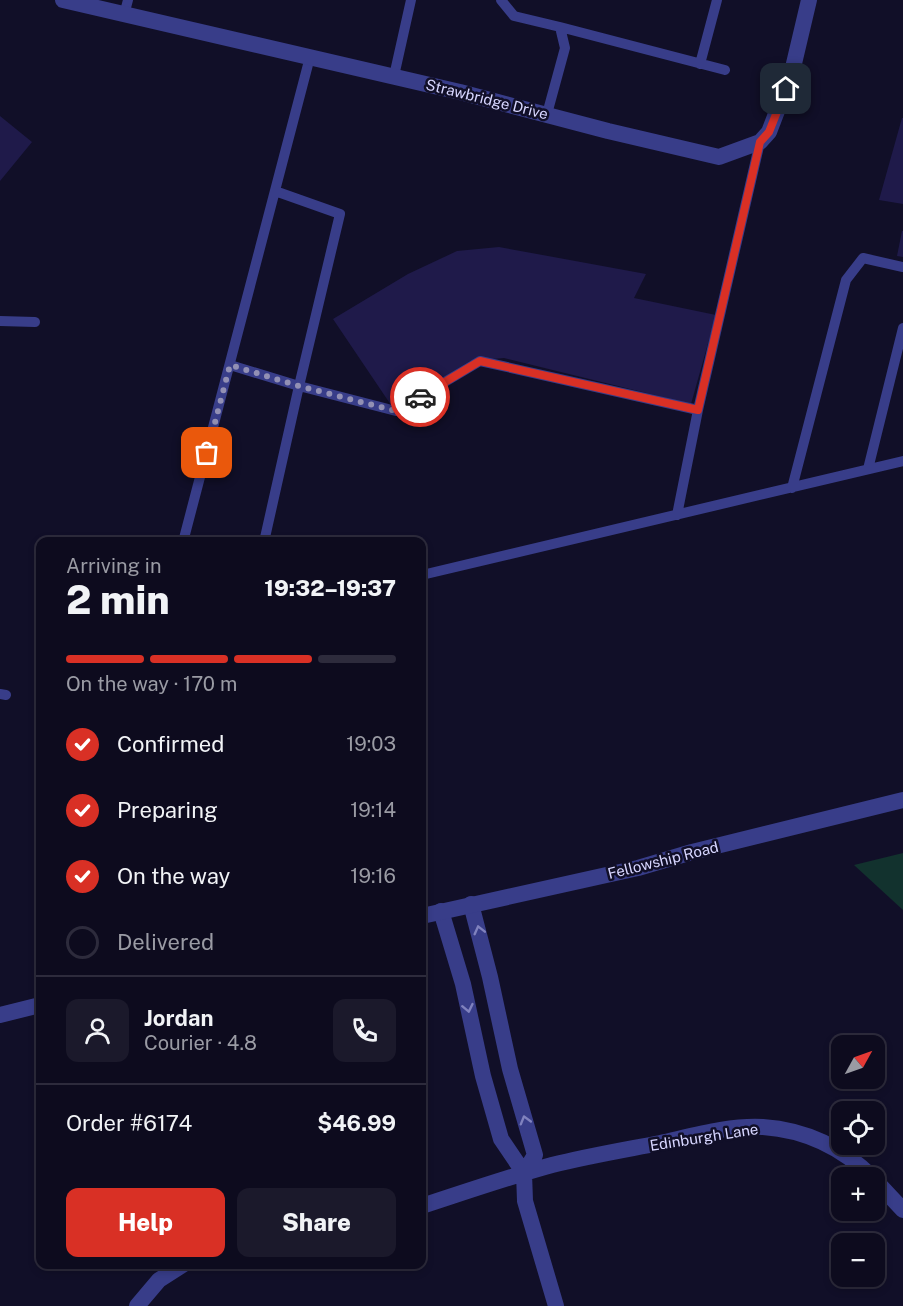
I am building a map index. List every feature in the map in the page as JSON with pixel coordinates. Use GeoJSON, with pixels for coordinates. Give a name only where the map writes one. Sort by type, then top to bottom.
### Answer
{"type":"FeatureCollection","features":[{"type":"Feature","properties":{"kind":"street","name":"Strawbridge Drive"},"geometry":{"type":"LineString","coordinates":[[63,0],[126,7],[310,57],[719,157],[760,142]]}},
{"type":"Feature","properties":{"kind":"street"},"geometry":{"type":"LineString","coordinates":[[760,142],[769,132],[792,72],[809,0]]}},
{"type":"Feature","properties":{"kind":"street","name":"Fellowship Road"},"geometry":{"type":"LineString","coordinates":[[426,915],[638,868],[692,852],[903,800]]}},
{"type":"Feature","properties":{"kind":"street"},"geometry":{"type":"LineString","coordinates":[[471,904],[510,1069],[535,1155],[524,1173]]}},
{"type":"Feature","properties":{"kind":"street"},"geometry":{"type":"LineString","coordinates":[[441,911],[463,984],[483,1076],[501,1139],[524,1173],[525,1201],[556,1306]]}},
{"type":"Feature","properties":{"kind":"street"},"geometry":{"type":"LineString","coordinates":[[0,1015],[36,1006]]}},
{"type":"Feature","properties":{"kind":"street","name":"Edinburgh Lane"},"geometry":{"type":"LineString","coordinates":[[426,1205],[524,1173],[613,1151],[703,1134],[762,1127],[790,1131],[819,1139],[846,1154],[861,1167]]}},
{"type":"Feature","properties":{"kind":"street","name":"Edinburgh Lane"},"geometry":{"type":"LineString","coordinates":[[885,1190],[903,1210]]}},
{"type":"Feature","properties":{"kind":"street"},"geometry":{"type":"LineString","coordinates":[[137,1306],[159,1280],[176,1269]]}},
{"type":"Feature","properties":{"kind":"lane"},"geometry":{"type":"LineString","coordinates":[[394,76],[411,0]]}},
{"type":"Feature","properties":{"kind":"lane"},"geometry":{"type":"LineString","coordinates":[[501,0],[514,16],[725,70]]}},
{"type":"Feature","properties":{"kind":"lane"},"geometry":{"type":"LineString","coordinates":[[700,64],[717,0]]}},
{"type":"Feature","properties":{"kind":"lane"},"geometry":{"type":"LineString","coordinates":[[547,114],[565,48],[560,27]]}},
{"type":"Feature","properties":{"kind":"lane"},"geometry":{"type":"LineString","coordinates":[[184,537],[310,57]]}},
{"type":"Feature","properties":{"kind":"lane"},"geometry":{"type":"LineString","coordinates":[[677,515],[698,410],[760,142]]}},
{"type":"Feature","properties":{"kind":"lane"},"geometry":{"type":"LineString","coordinates":[[265,537],[340,214],[275,191]]}},
{"type":"Feature","properties":{"kind":"lane"},"geometry":{"type":"LineString","coordinates":[[792,488],[846,280],[863,258],[903,267]]}},
{"type":"Feature","properties":{"kind":"lane"},"geometry":{"type":"LineString","coordinates":[[0,321],[35,322]]}},
{"type":"Feature","properties":{"kind":"lane"},"geometry":{"type":"LineString","coordinates":[[868,469],[903,328]]}},
{"type":"Feature","properties":{"kind":"lane"},"geometry":{"type":"LineString","coordinates":[[230,365],[299,386],[396,411],[480,361],[698,410]]}},
{"type":"Feature","properties":{"kind":"lane"},"geometry":{"type":"LineString","coordinates":[[426,574],[903,461]]}},
{"type":"Feature","properties":{"kind":"green space"},"geometry":{"type":"Polygon","coordinates":[[[903,853],[903,910],[854,865],[903,853]]]}},
{"type":"Feature","properties":{"kind":"building"},"geometry":{"type":"Polygon","coordinates":[[[0,116],[32,142],[0,181],[0,116]]]}},
{"type":"Feature","properties":{"kind":"building"},"geometry":{"type":"Polygon","coordinates":[[[903,118],[903,204],[879,200],[903,118]]]}},
{"type":"Feature","properties":{"kind":"building"},"geometry":{"type":"Polygon","coordinates":[[[903,231],[903,257],[897,256],[903,231]]]}},
{"type":"Feature","properties":{"kind":"building"},"geometry":{"type":"Polygon","coordinates":[[[499,247],[646,274],[634,298],[716,315],[691,404],[504,358],[470,361],[393,408],[333,319],[408,274],[457,251],[499,247]]]}},
{"type":"Feature","properties":{"kind":"way so far"},"geometry":{"type":"LineString","coordinates":[[207,453],[230,365],[299,386],[396,411],[420,397]]}},
{"type":"Feature","properties":{"kind":"route"},"geometry":{"type":"LineString","coordinates":[[420,397],[480,361],[698,410],[760,142],[769,132],[786,89]]}}]}
